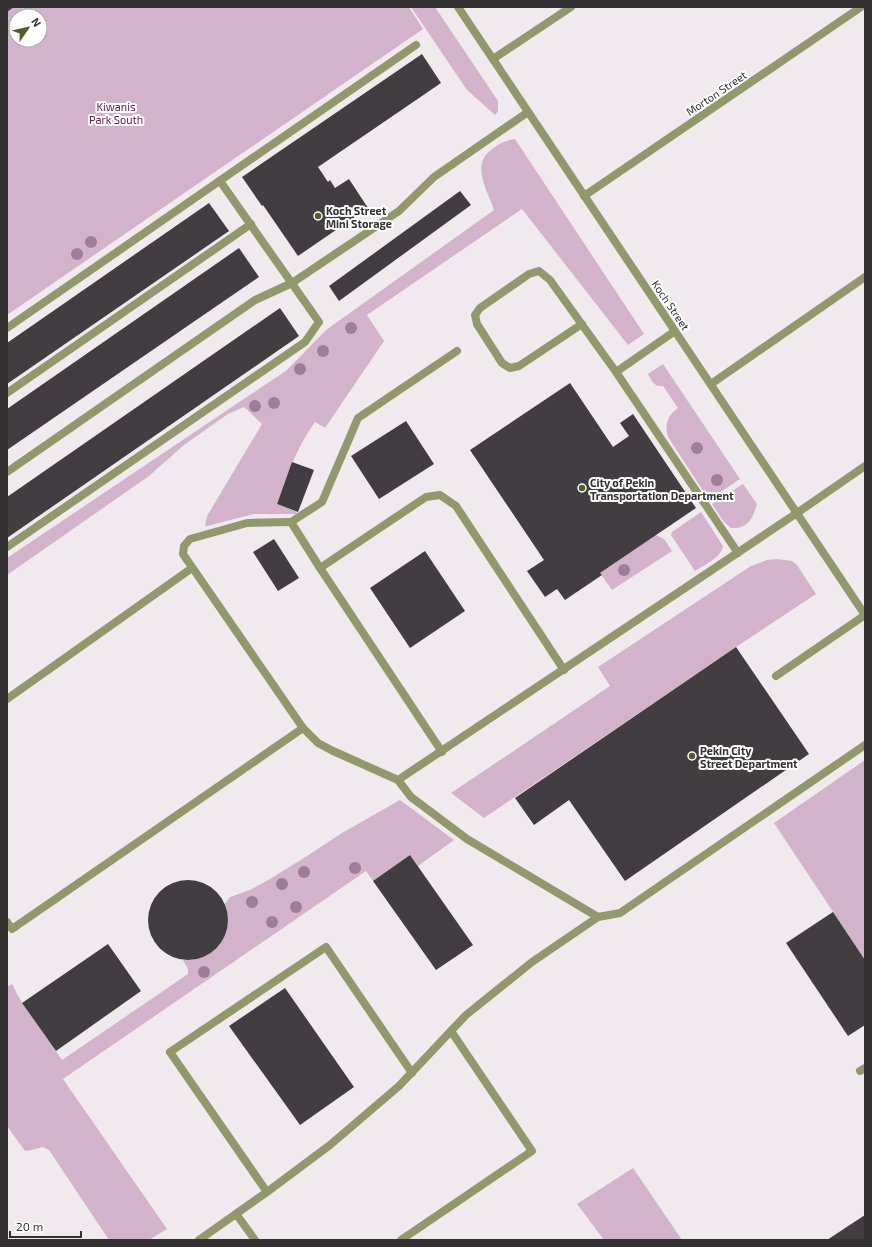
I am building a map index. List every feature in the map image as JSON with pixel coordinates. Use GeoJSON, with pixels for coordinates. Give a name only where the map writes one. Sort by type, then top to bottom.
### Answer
{"type":"FeatureCollection","features":[{"type":"Feature","properties":{"kind":"street","name":"Koch Street"},"geometry":{"type":"LineString","coordinates":[[458,7],[865,615]]}},
{"type":"Feature","properties":{"kind":"street"},"geometry":{"type":"LineString","coordinates":[[493,60],[571,7]]}},
{"type":"Feature","properties":{"kind":"street","name":"Morton Street"},"geometry":{"type":"LineString","coordinates":[[584,196],[861,7]]}},
{"type":"Feature","properties":{"kind":"street"},"geometry":{"type":"LineString","coordinates":[[7,328],[416,45]]}},
{"type":"Feature","properties":{"kind":"street"},"geometry":{"type":"LineString","coordinates":[[7,472],[255,300],[292,283],[399,211],[434,177],[528,112]]}},
{"type":"Feature","properties":{"kind":"street"},"geometry":{"type":"LineString","coordinates":[[7,547],[305,342],[319,322],[220,181]]}},
{"type":"Feature","properties":{"kind":"street"},"geometry":{"type":"LineString","coordinates":[[7,393],[251,224]]}},
{"type":"Feature","properties":{"kind":"street"},"geometry":{"type":"LineString","coordinates":[[582,324],[519,366],[510,368],[502,363],[477,324],[475,315],[480,308],[529,274],[539,271],[550,280],[582,324],[616,372],[738,553]]}},
{"type":"Feature","properties":{"kind":"street"},"geometry":{"type":"LineString","coordinates":[[711,384],[865,277]]}},
{"type":"Feature","properties":{"kind":"street"},"geometry":{"type":"LineString","coordinates":[[616,372],[675,331]]}},
{"type":"Feature","properties":{"kind":"street"},"geometry":{"type":"LineString","coordinates":[[457,351],[358,418],[322,502],[291,522],[247,523],[190,539],[184,546],[183,554],[303,728],[318,743],[398,780],[411,797],[467,839],[598,917]]}},
{"type":"Feature","properties":{"kind":"street"},"geometry":{"type":"LineString","coordinates":[[398,780],[564,670],[865,466]]}},
{"type":"Feature","properties":{"kind":"street"},"geometry":{"type":"LineString","coordinates":[[320,568],[426,497],[440,495],[456,506],[564,670]]}},
{"type":"Feature","properties":{"kind":"street"},"geometry":{"type":"LineString","coordinates":[[291,522],[442,752]]}},
{"type":"Feature","properties":{"kind":"street"},"geometry":{"type":"LineString","coordinates":[[7,699],[192,568]]}},
{"type":"Feature","properties":{"kind":"street"},"geometry":{"type":"LineString","coordinates":[[776,676],[865,615]]}},
{"type":"Feature","properties":{"kind":"street"},"geometry":{"type":"LineString","coordinates":[[7,922],[9,931],[303,728]]}},
{"type":"Feature","properties":{"kind":"street"},"geometry":{"type":"LineString","coordinates":[[199,1240],[330,1145],[399,1086],[466,1014],[532,962],[598,917],[620,913],[865,745]]}},
{"type":"Feature","properties":{"kind":"street"},"geometry":{"type":"LineString","coordinates":[[267,1192],[170,1052],[326,947],[412,1073]]}},
{"type":"Feature","properties":{"kind":"street"},"geometry":{"type":"LineString","coordinates":[[401,1240],[532,1151],[451,1031]]}},
{"type":"Feature","properties":{"kind":"street"},"geometry":{"type":"LineString","coordinates":[[236,1214],[255,1240]]}},
{"type":"Feature","properties":{"kind":"green space","name":"Kiwanis Park South"},"geometry":{"type":"Polygon","coordinates":[[[7,7],[409,7],[423,29],[7,315],[7,7]]]}},
{"type":"Feature","properties":{"kind":"green space"},"geometry":{"type":"Polygon","coordinates":[[[411,7],[435,7],[498,101],[498,111],[495,115],[467,90],[411,7]]]}},
{"type":"Feature","properties":{"kind":"green space"},"geometry":{"type":"Polygon","coordinates":[[[515,139],[644,334],[628,345],[522,209],[367,315],[384,341],[325,428],[315,422],[303,441],[277,504],[297,512],[296,514],[254,514],[207,526],[205,525],[207,516],[262,424],[244,407],[228,414],[184,445],[149,476],[7,575],[7,558],[287,370],[326,330],[494,210],[485,187],[481,171],[484,157],[496,146],[515,139]]]}},
{"type":"Feature","properties":{"kind":"green space"},"geometry":{"type":"Polygon","coordinates":[[[663,364],[740,479],[709,500],[668,437],[666,428],[669,417],[678,408],[663,386],[657,386],[648,374],[663,364]]]}},
{"type":"Feature","properties":{"kind":"green space"},"geometry":{"type":"Polygon","coordinates":[[[743,484],[757,504],[754,514],[746,525],[731,528],[724,522],[712,504],[743,484]]]}},
{"type":"Feature","properties":{"kind":"green space"},"geometry":{"type":"Polygon","coordinates":[[[701,512],[723,546],[716,558],[695,571],[671,535],[672,532],[701,512]]]}},
{"type":"Feature","properties":{"kind":"green space"},"geometry":{"type":"Polygon","coordinates":[[[656,535],[664,539],[672,551],[612,590],[600,573],[656,535]]]}},
{"type":"Feature","properties":{"kind":"green space"},"geometry":{"type":"Polygon","coordinates":[[[777,559],[792,561],[797,565],[816,594],[484,818],[451,793],[610,686],[598,667],[751,566],[767,560],[777,559]]]}},
{"type":"Feature","properties":{"kind":"green space"},"geometry":{"type":"Polygon","coordinates":[[[865,760],[865,960],[774,823],[865,760]]]}},
{"type":"Feature","properties":{"kind":"green space"},"geometry":{"type":"Polygon","coordinates":[[[400,800],[454,840],[418,866],[410,855],[373,881],[366,871],[63,1079],[167,1229],[149,1240],[109,1240],[49,1150],[43,1147],[25,1151],[7,1126],[7,987],[12,984],[22,1003],[62,1060],[188,974],[188,969],[183,960],[200,958],[215,949],[225,935],[227,918],[224,905],[230,897],[250,890],[270,879],[342,833],[400,800]]]}},
{"type":"Feature","properties":{"kind":"green space"},"geometry":{"type":"Polygon","coordinates":[[[633,1168],[682,1240],[604,1240],[577,1204],[633,1168]]]}},
{"type":"Feature","properties":{"kind":"building"},"geometry":{"type":"Polygon","coordinates":[[[422,54],[441,83],[318,167],[328,182],[330,180],[335,188],[349,179],[368,208],[298,256],[242,177],[422,54]]]}},
{"type":"Feature","properties":{"kind":"building"},"geometry":{"type":"Polygon","coordinates":[[[460,191],[471,205],[339,301],[329,286],[460,191]]]}},
{"type":"Feature","properties":{"kind":"building"},"geometry":{"type":"Polygon","coordinates":[[[209,203],[229,231],[7,384],[7,343],[209,203]]]}},
{"type":"Feature","properties":{"kind":"building"},"geometry":{"type":"Polygon","coordinates":[[[239,248],[259,277],[7,450],[7,409],[239,248]]]}},
{"type":"Feature","properties":{"kind":"building"},"geometry":{"type":"Polygon","coordinates":[[[280,308],[299,336],[7,538],[7,497],[280,308]]]}},
{"type":"Feature","properties":{"kind":"building"},"geometry":{"type":"Polygon","coordinates":[[[570,383],[613,447],[629,436],[620,423],[633,414],[696,508],[600,573],[602,575],[565,600],[557,589],[545,597],[527,571],[544,560],[470,450],[570,383]]]}},
{"type":"Feature","properties":{"kind":"building"},"geometry":{"type":"Polygon","coordinates":[[[406,421],[434,464],[379,499],[351,456],[406,421]]]}},
{"type":"Feature","properties":{"kind":"building"},"geometry":{"type":"Polygon","coordinates":[[[292,462],[314,470],[298,512],[277,504],[292,462]]]}},
{"type":"Feature","properties":{"kind":"building"},"geometry":{"type":"Polygon","coordinates":[[[274,539],[299,578],[278,591],[253,552],[274,539]]]}},
{"type":"Feature","properties":{"kind":"building"},"geometry":{"type":"Polygon","coordinates":[[[425,551],[465,611],[410,648],[370,588],[425,551]]]}},
{"type":"Feature","properties":{"kind":"building"},"geometry":{"type":"Polygon","coordinates":[[[736,647],[809,754],[625,881],[569,800],[534,825],[515,798],[736,647]]]}},
{"type":"Feature","properties":{"kind":"building"},"geometry":{"type":"Polygon","coordinates":[[[410,855],[473,945],[436,970],[373,881],[410,855]]]}},
{"type":"Feature","properties":{"kind":"building"},"geometry":{"type":"Polygon","coordinates":[[[188,880],[203,883],[216,892],[225,905],[228,920],[225,935],[216,948],[203,957],[188,960],[173,957],[160,948],[151,935],[148,920],[151,905],[160,892],[173,883],[188,880]]]}},
{"type":"Feature","properties":{"kind":"building"},"geometry":{"type":"Polygon","coordinates":[[[833,912],[865,960],[865,1025],[848,1036],[786,943],[833,912]]]}},
{"type":"Feature","properties":{"kind":"building"},"geometry":{"type":"Polygon","coordinates":[[[108,944],[141,991],[56,1051],[22,1003],[108,944]]]}},
{"type":"Feature","properties":{"kind":"building"},"geometry":{"type":"Polygon","coordinates":[[[285,988],[354,1087],[300,1125],[229,1026],[285,988]]]}},
{"type":"Feature","properties":{"kind":"building"},"geometry":{"type":"Polygon","coordinates":[[[865,1215],[865,1240],[827,1240],[865,1215]]]}},
{"type":"Feature","properties":{"kind":"place","name":"Koch Street Mini Storage"},"geometry":{"type":"Point","coordinates":[318,216]}},
{"type":"Feature","properties":{"kind":"place","name":"City of Pekin Transportation Department"},"geometry":{"type":"Point","coordinates":[582,488]}},
{"type":"Feature","properties":{"kind":"place","name":"Pekin City Street Department"},"geometry":{"type":"Point","coordinates":[692,756]}}]}
